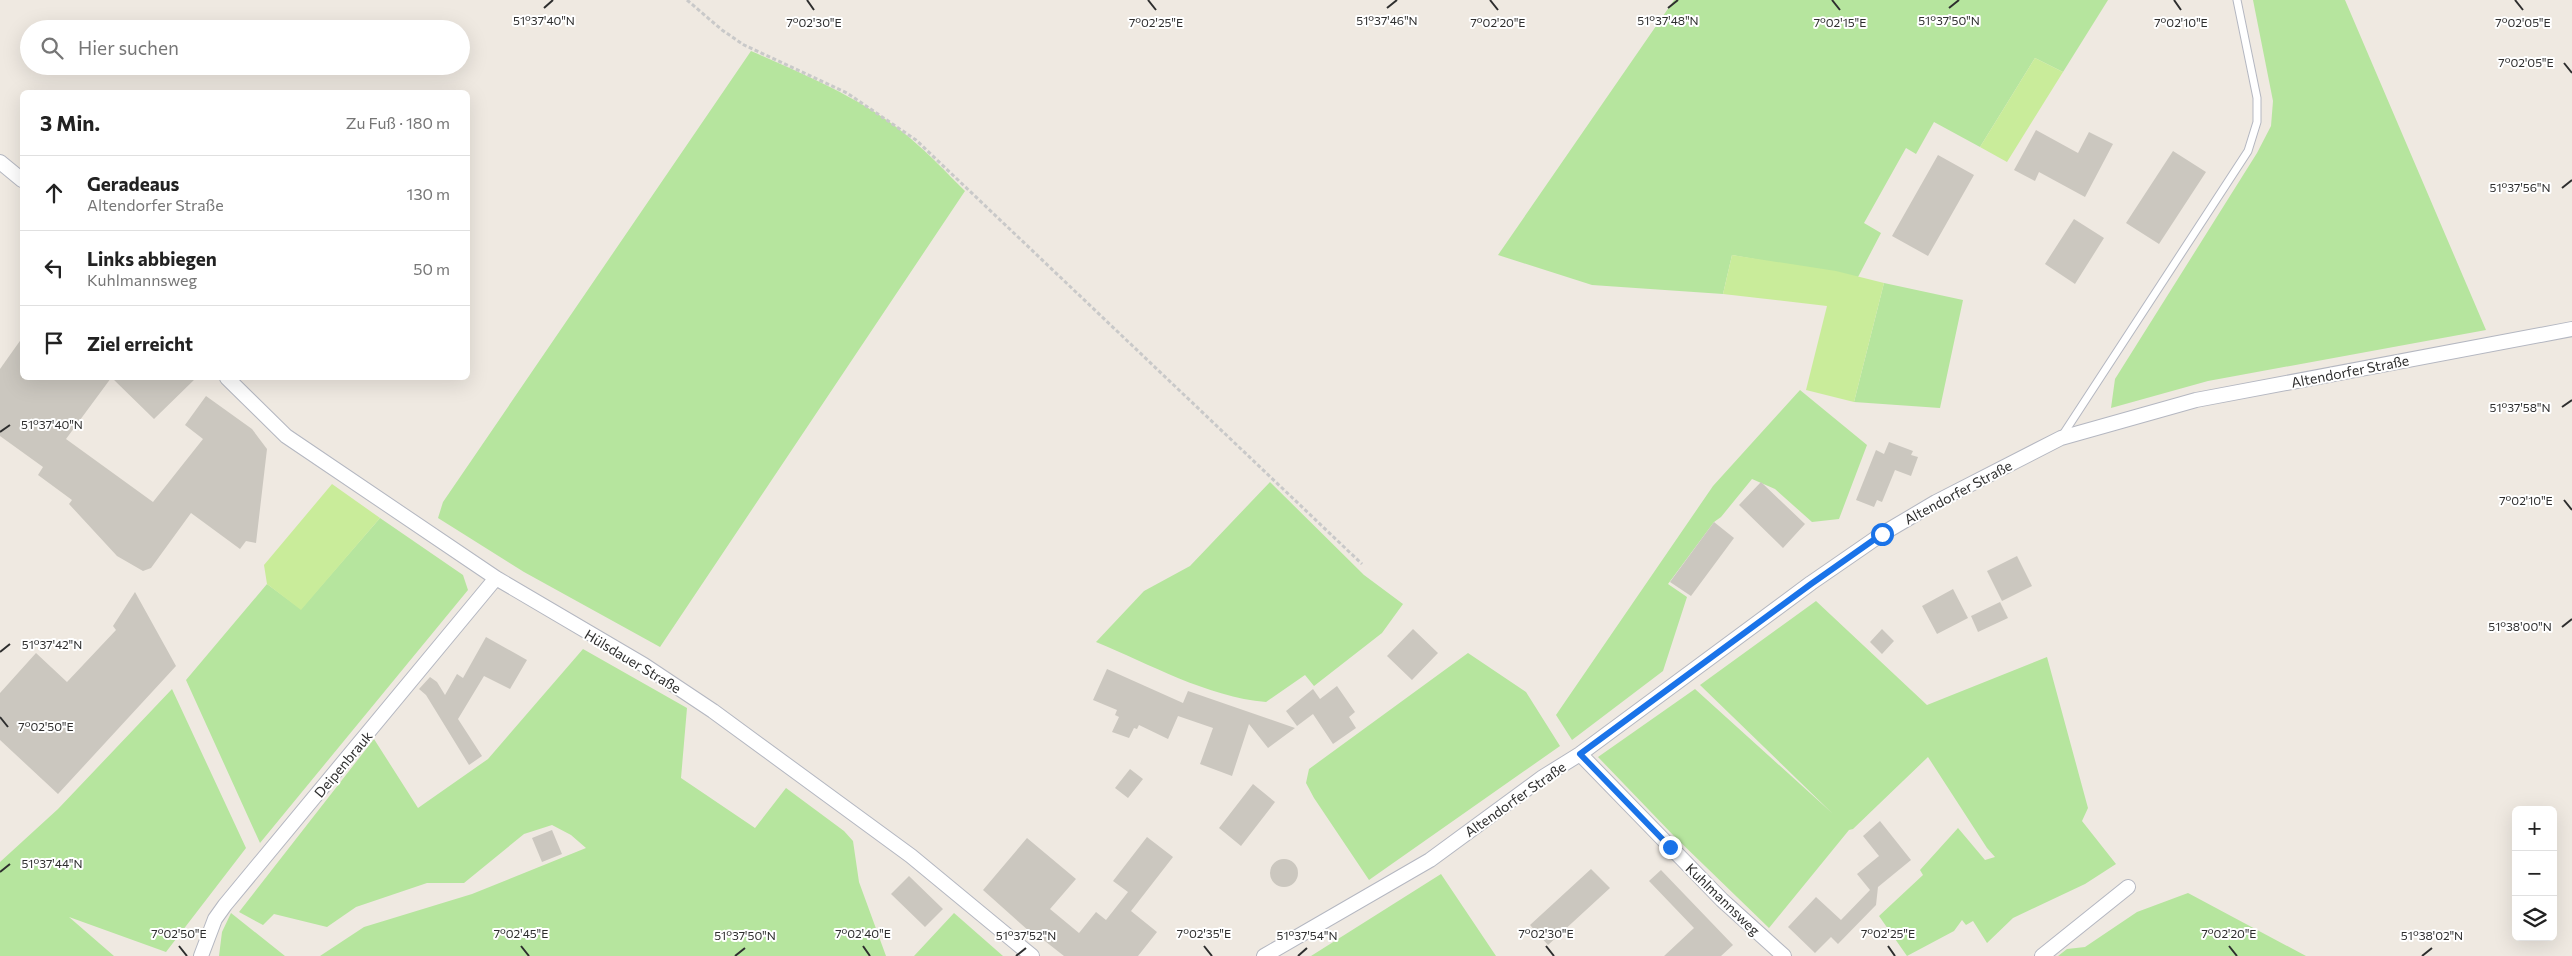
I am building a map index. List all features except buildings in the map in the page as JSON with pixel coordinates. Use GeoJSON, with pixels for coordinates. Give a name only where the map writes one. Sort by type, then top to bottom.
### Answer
{"type":"FeatureCollection","features":[{"type":"Feature","properties":{"kind":"street"},"geometry":{"type":"LineString","coordinates":[[0,162],[20,178]]}},
{"type":"Feature","properties":{"kind":"street","name":"Altendorfer Straße"},"geometry":{"type":"LineString","coordinates":[[1264,956],[1430,860],[1543,777],[1580,754],[1882,534],[1936,502],[2060,438],[2196,400],[2572,329]]}},
{"type":"Feature","properties":{"kind":"street","name":"Hülsdauer Straße"},"geometry":{"type":"LineString","coordinates":[[229,380],[286,436],[496,578],[644,665],[713,711],[911,856],[1032,956]]}},
{"type":"Feature","properties":{"kind":"street","name":"Deipenbrauk"},"geometry":{"type":"LineString","coordinates":[[201,956],[215,919],[225,905],[496,578]]}},
{"type":"Feature","properties":{"kind":"street","name":"Kuhlmannsweg"},"geometry":{"type":"LineString","coordinates":[[1580,754],[1722,900],[1784,956]]}},
{"type":"Feature","properties":{"kind":"street"},"geometry":{"type":"LineString","coordinates":[[2042,956],[2128,887]]}},
{"type":"Feature","properties":{"kind":"lane","name":"Altendorfer Straße"},"geometry":{"type":"LineString","coordinates":[[2060,438],[2248,150],[2257,122],[2257,98],[2236,0]]}},
{"type":"Feature","properties":{"kind":"path"},"geometry":{"type":"LineString","coordinates":[[687,0],[722,30],[744,45],[847,93],[916,140],[1362,564]]}},
{"type":"Feature","properties":{"kind":"green space"},"geometry":{"type":"Polygon","coordinates":[[[1674,0],[2108,0],[2063,72],[2035,58],[1980,147],[1934,122],[1916,154],[1906,148],[1864,223],[1881,233],[1858,277],[1732,255],[1723,294],[1592,285],[1498,255],[1674,0]]]}},
{"type":"Feature","properties":{"kind":"green space"},"geometry":{"type":"Polygon","coordinates":[[[2253,0],[2345,0],[2486,330],[2208,381],[2111,408],[2115,379],[2257,153],[2271,126],[2273,101],[2253,0]]]}},
{"type":"Feature","properties":{"kind":"green space"},"geometry":{"type":"Polygon","coordinates":[[[751,51],[834,89],[873,111],[917,144],[965,191],[660,647],[524,572],[438,518],[443,502],[751,51]]]}},
{"type":"Feature","properties":{"kind":"green space"},"geometry":{"type":"Polygon","coordinates":[[[2035,58],[2063,72],[2007,162],[1980,147],[2035,58]]]}},
{"type":"Feature","properties":{"kind":"green space"},"geometry":{"type":"Polygon","coordinates":[[[1732,255],[1836,271],[1884,283],[1854,402],[1806,390],[1827,306],[1723,294],[1732,255]]]}},
{"type":"Feature","properties":{"kind":"green space"},"geometry":{"type":"Polygon","coordinates":[[[1884,283],[1963,300],[1940,408],[1854,402],[1884,283]]]}},
{"type":"Feature","properties":{"kind":"green space"},"geometry":{"type":"Polygon","coordinates":[[[1800,390],[1867,445],[1839,519],[1812,522],[1775,489],[1752,479],[1721,517],[1714,522],[1668,584],[1687,597],[1663,671],[1572,740],[1556,715],[1713,486],[1800,390]]]}},
{"type":"Feature","properties":{"kind":"green space"},"geometry":{"type":"Polygon","coordinates":[[[1270,482],[1364,575],[1403,604],[1382,633],[1314,686],[1305,675],[1266,702],[1222,694],[1201,687],[1096,642],[1144,591],[1190,566],[1270,482]]]}},
{"type":"Feature","properties":{"kind":"green space"},"geometry":{"type":"Polygon","coordinates":[[[332,484],[380,518],[301,610],[267,584],[264,565],[332,484]]]}},
{"type":"Feature","properties":{"kind":"green space"},"geometry":{"type":"Polygon","coordinates":[[[380,518],[463,575],[468,590],[260,843],[186,680],[267,584],[301,609],[380,518]]]}},
{"type":"Feature","properties":{"kind":"green space"},"geometry":{"type":"Polygon","coordinates":[[[1816,601],[1927,705],[2047,657],[2088,808],[2082,821],[2116,864],[2085,884],[2013,918],[1987,943],[1973,921],[1966,925],[1962,920],[1954,931],[1907,956],[1879,916],[1923,875],[1920,870],[1958,828],[1985,860],[1995,857],[1987,848],[1928,757],[1853,829],[1849,830],[1769,928],[1674,836],[1598,757],[1695,689],[1832,813],[1700,685],[1816,601]]]}},
{"type":"Feature","properties":{"kind":"green space"},"geometry":{"type":"Polygon","coordinates":[[[583,649],[687,708],[681,778],[755,828],[786,788],[844,831],[853,841],[859,882],[886,956],[320,956],[364,927],[472,894],[586,848],[571,835],[552,825],[524,834],[464,883],[427,883],[356,907],[327,927],[274,914],[263,925],[239,912],[374,739],[418,808],[488,759],[583,649]]]}},
{"type":"Feature","properties":{"kind":"green space"},"geometry":{"type":"Polygon","coordinates":[[[1468,653],[1526,692],[1560,746],[1369,880],[1314,798],[1306,783],[1309,769],[1468,653]]]}},
{"type":"Feature","properties":{"kind":"green space"},"geometry":{"type":"Polygon","coordinates":[[[172,689],[246,848],[166,952],[69,917],[114,956],[0,956],[0,862],[58,809],[172,689]]]}},
{"type":"Feature","properties":{"kind":"green space"},"geometry":{"type":"Polygon","coordinates":[[[1441,874],[1496,956],[1311,956],[1441,874]]]}},
{"type":"Feature","properties":{"kind":"green space"},"geometry":{"type":"Polygon","coordinates":[[[2188,893],[2306,956],[2058,956],[2067,949],[2085,947],[2137,912],[2188,893]]]}},
{"type":"Feature","properties":{"kind":"green space"},"geometry":{"type":"Polygon","coordinates":[[[231,913],[285,956],[219,956],[222,932],[231,913]]]}},
{"type":"Feature","properties":{"kind":"green space"},"geometry":{"type":"Polygon","coordinates":[[[954,913],[1003,956],[914,956],[954,913]]]}},
{"type":"Feature","properties":{"kind":"route"},"geometry":{"type":"LineString","coordinates":[[1670,847],[1580,754],[1882,534]]}}]}
